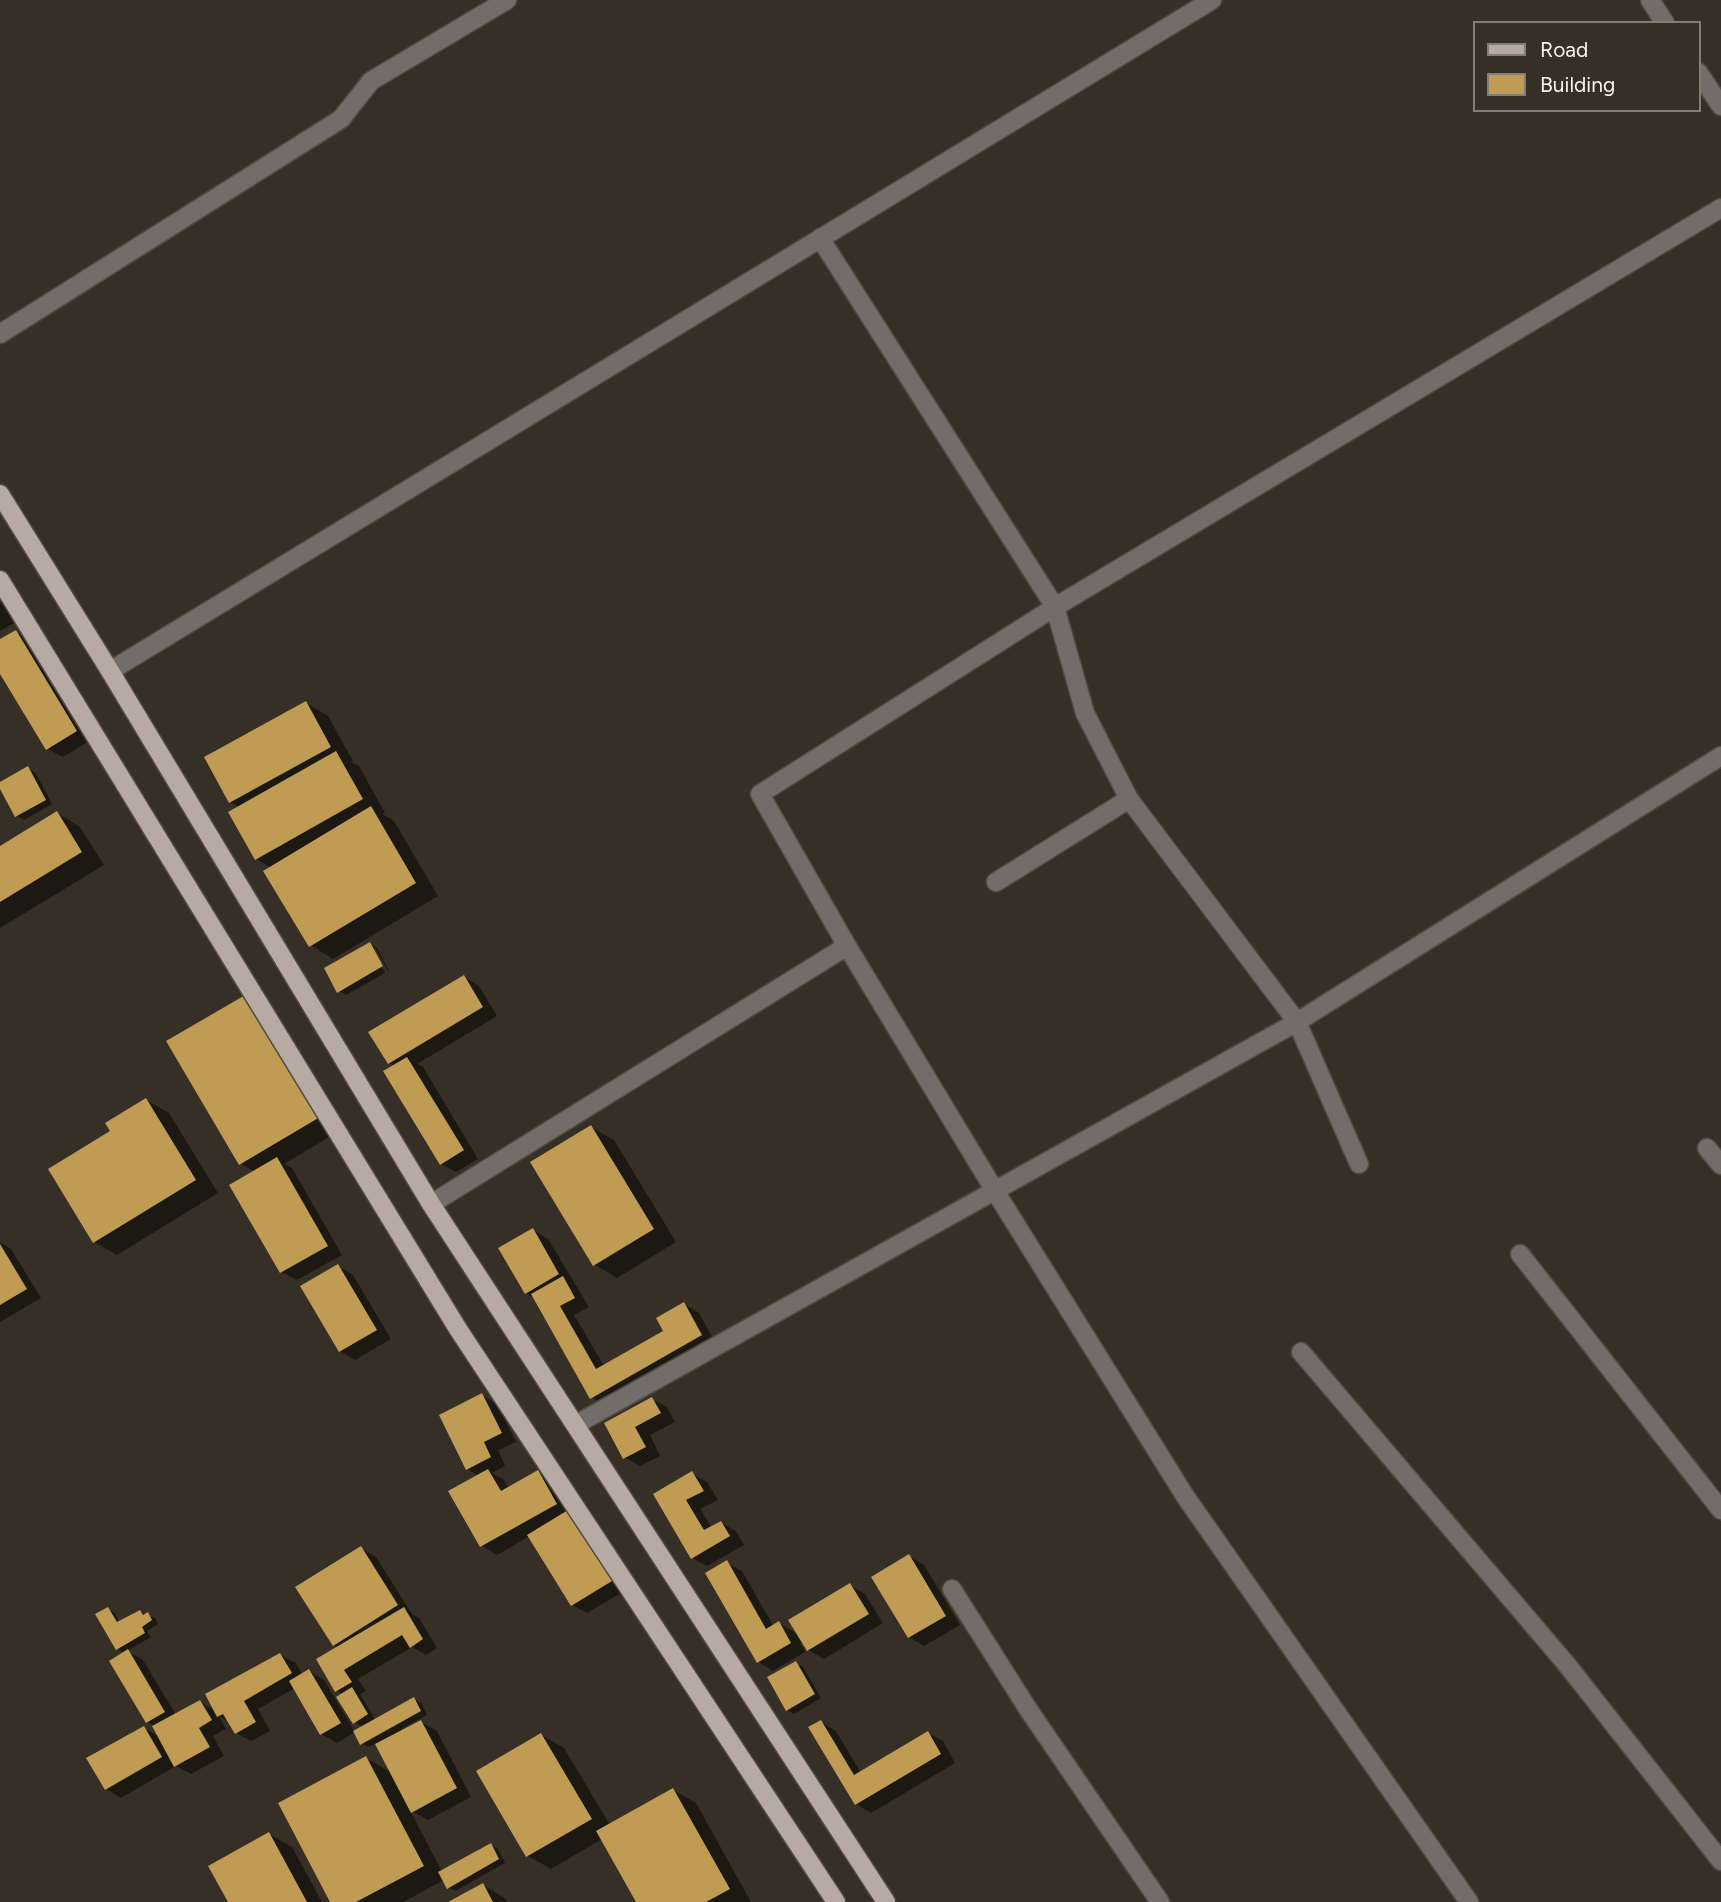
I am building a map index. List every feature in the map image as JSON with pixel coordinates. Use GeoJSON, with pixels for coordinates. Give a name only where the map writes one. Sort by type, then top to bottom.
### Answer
{"type":"FeatureCollection","features":[{"type":"Feature","properties":{"kind":"main road"},"geometry":{"type":"LineString","coordinates":[[0,494],[110,671],[430,1204],[886,1902]]}},
{"type":"Feature","properties":{"kind":"main road"},"geometry":{"type":"LineString","coordinates":[[0,580],[458,1329],[836,1902]]}},
{"type":"Feature","properties":{"kind":"street"},"geometry":{"type":"LineString","coordinates":[[0,334],[341,119],[371,81],[507,0]]}},
{"type":"Feature","properties":{"kind":"street"},"geometry":{"type":"LineString","coordinates":[[110,671],[1212,0]]}},
{"type":"Feature","properties":{"kind":"street"},"geometry":{"type":"LineString","coordinates":[[1650,0],[1664,21]]}},
{"type":"Feature","properties":{"kind":"street"},"geometry":{"type":"LineString","coordinates":[[1700,75],[1721,106]]}},
{"type":"Feature","properties":{"kind":"street"},"geometry":{"type":"LineString","coordinates":[[1469,1902],[1185,1496],[995,1191],[847,946],[760,794],[1055,607],[1721,208]]}},
{"type":"Feature","properties":{"kind":"street"},"geometry":{"type":"LineString","coordinates":[[820,238],[1055,607],[1085,713],[1129,799],[1297,1022],[1359,1164]]}},
{"type":"Feature","properties":{"kind":"street"},"geometry":{"type":"LineString","coordinates":[[575,1425],[1297,1022],[1721,756]]}},
{"type":"Feature","properties":{"kind":"street"},"geometry":{"type":"LineString","coordinates":[[996,882],[1129,799]]}},
{"type":"Feature","properties":{"kind":"street"},"geometry":{"type":"LineString","coordinates":[[430,1204],[847,946]]}},
{"type":"Feature","properties":{"kind":"street"},"geometry":{"type":"LineString","coordinates":[[1707,1148],[1721,1165]]}},
{"type":"Feature","properties":{"kind":"street"},"geometry":{"type":"LineString","coordinates":[[1520,1254],[1721,1510]]}},
{"type":"Feature","properties":{"kind":"street"},"geometry":{"type":"LineString","coordinates":[[1301,1352],[1568,1666],[1721,1861]]}},
{"type":"Feature","properties":{"kind":"street"},"geometry":{"type":"LineString","coordinates":[[952,1589],[1028,1709],[1160,1902]]}},
{"type":"Feature","properties":{"kind":"building"},"geometry":{"type":"Polygon","coordinates":[[[16,630],[77,731],[46,750],[0,674],[0,639],[16,630]]]}},
{"type":"Feature","properties":{"kind":"building"},"geometry":{"type":"Polygon","coordinates":[[[306,701],[331,747],[229,803],[204,757],[306,701]]]}},
{"type":"Feature","properties":{"kind":"building"},"geometry":{"type":"Polygon","coordinates":[[[336,751],[363,799],[255,860],[228,812],[336,751]]]}},
{"type":"Feature","properties":{"kind":"building"},"geometry":{"type":"Polygon","coordinates":[[[28,766],[46,800],[15,817],[0,789],[0,782],[28,766]]]}},
{"type":"Feature","properties":{"kind":"building"},"geometry":{"type":"Polygon","coordinates":[[[371,806],[416,883],[309,947],[263,871],[371,806]]]}},
{"type":"Feature","properties":{"kind":"building"},"geometry":{"type":"Polygon","coordinates":[[[57,811],[82,852],[0,902],[0,846],[57,811]]]}},
{"type":"Feature","properties":{"kind":"building"},"geometry":{"type":"Polygon","coordinates":[[[370,942],[383,966],[337,993],[324,968],[370,942]]]}},
{"type":"Feature","properties":{"kind":"building"},"geometry":{"type":"Polygon","coordinates":[[[464,975],[483,1007],[388,1064],[368,1032],[464,975]]]}},
{"type":"Feature","properties":{"kind":"building"},"geometry":{"type":"Polygon","coordinates":[[[247,994],[320,1117],[239,1165],[166,1041],[247,994]]]}},
{"type":"Feature","properties":{"kind":"building"},"geometry":{"type":"Polygon","coordinates":[[[407,1057],[464,1150],[440,1165],[383,1071],[407,1057]]]}},
{"type":"Feature","properties":{"kind":"building"},"geometry":{"type":"Polygon","coordinates":[[[146,1098],[196,1180],[93,1243],[48,1169],[110,1131],[105,1123],[146,1098]]]}},
{"type":"Feature","properties":{"kind":"building"},"geometry":{"type":"Polygon","coordinates":[[[591,1125],[654,1229],[593,1266],[530,1162],[591,1125]]]}},
{"type":"Feature","properties":{"kind":"building"},"geometry":{"type":"Polygon","coordinates":[[[277,1157],[328,1246],[280,1273],[229,1185],[277,1157]]]}},
{"type":"Feature","properties":{"kind":"building"},"geometry":{"type":"Polygon","coordinates":[[[533,1228],[559,1274],[525,1294],[498,1248],[533,1228]]]}},
{"type":"Feature","properties":{"kind":"building"},"geometry":{"type":"Polygon","coordinates":[[[0,1244],[27,1289],[0,1305],[0,1244]]]}},
{"type":"Feature","properties":{"kind":"building"},"geometry":{"type":"Polygon","coordinates":[[[338,1264],[377,1330],[339,1352],[300,1286],[338,1264]]]}},
{"type":"Feature","properties":{"kind":"building"},"geometry":{"type":"Polygon","coordinates":[[[563,1276],[575,1298],[560,1306],[596,1369],[663,1331],[656,1318],[684,1302],[702,1335],[590,1399],[531,1294],[563,1276]]]}},
{"type":"Feature","properties":{"kind":"building"},"geometry":{"type":"Polygon","coordinates":[[[482,1393],[502,1433],[484,1442],[491,1457],[466,1470],[439,1415],[482,1393]]]}},
{"type":"Feature","properties":{"kind":"building"},"geometry":{"type":"Polygon","coordinates":[[[652,1397],[661,1413],[635,1427],[646,1447],[623,1459],[604,1423],[652,1397]]]}},
{"type":"Feature","properties":{"kind":"building"},"geometry":{"type":"Polygon","coordinates":[[[488,1469],[501,1491],[538,1470],[557,1504],[480,1547],[448,1491],[488,1469]]]}},
{"type":"Feature","properties":{"kind":"building"},"geometry":{"type":"Polygon","coordinates":[[[692,1471],[704,1491],[686,1500],[704,1530],[721,1521],[730,1536],[691,1559],[653,1494],[692,1471]]]}},
{"type":"Feature","properties":{"kind":"building"},"geometry":{"type":"Polygon","coordinates":[[[568,1510],[612,1581],[571,1606],[527,1535],[568,1510]]]}},
{"type":"Feature","properties":{"kind":"building"},"geometry":{"type":"Polygon","coordinates":[[[361,1546],[398,1605],[333,1646],[295,1587],[361,1546]]]}},
{"type":"Feature","properties":{"kind":"building"},"geometry":{"type":"Polygon","coordinates":[[[909,1554],[946,1616],[908,1638],[871,1577],[909,1554]]]}},
{"type":"Feature","properties":{"kind":"building"},"geometry":{"type":"Polygon","coordinates":[[[727,1560],[766,1629],[779,1621],[791,1643],[757,1663],[705,1573],[727,1560]]]}},
{"type":"Feature","properties":{"kind":"building"},"geometry":{"type":"Polygon","coordinates":[[[850,1583],[869,1614],[807,1651],[788,1620],[850,1583]]]}},
{"type":"Feature","properties":{"kind":"building"},"geometry":{"type":"Polygon","coordinates":[[[108,1607],[117,1622],[140,1610],[143,1615],[148,1612],[152,1620],[142,1627],[145,1633],[116,1650],[95,1614],[108,1607]]]}},
{"type":"Feature","properties":{"kind":"building"},"geometry":{"type":"Polygon","coordinates":[[[404,1607],[423,1639],[410,1648],[402,1635],[344,1670],[352,1682],[335,1692],[316,1659],[404,1607]]]}},
{"type":"Feature","properties":{"kind":"building"},"geometry":{"type":"Polygon","coordinates":[[[128,1649],[165,1712],[146,1723],[109,1661],[128,1649]]]}},
{"type":"Feature","properties":{"kind":"building"},"geometry":{"type":"Polygon","coordinates":[[[280,1653],[292,1673],[244,1701],[256,1722],[235,1734],[223,1714],[217,1717],[205,1694],[280,1653]]]}},
{"type":"Feature","properties":{"kind":"building"},"geometry":{"type":"Polygon","coordinates":[[[796,1661],[815,1694],[786,1711],[767,1677],[796,1661]]]}},
{"type":"Feature","properties":{"kind":"building"},"geometry":{"type":"Polygon","coordinates":[[[309,1669],[341,1723],[320,1735],[289,1681],[309,1669]]]}},
{"type":"Feature","properties":{"kind":"building"},"geometry":{"type":"Polygon","coordinates":[[[352,1687],[368,1714],[353,1724],[336,1697],[352,1687]]]}},
{"type":"Feature","properties":{"kind":"building"},"geometry":{"type":"Polygon","coordinates":[[[414,1697],[421,1711],[360,1745],[353,1731],[414,1697]]]}},
{"type":"Feature","properties":{"kind":"building"},"geometry":{"type":"Polygon","coordinates":[[[200,1700],[212,1720],[199,1728],[210,1747],[174,1767],[152,1726],[200,1700]]]}},
{"type":"Feature","properties":{"kind":"building"},"geometry":{"type":"Polygon","coordinates":[[[421,1720],[457,1788],[411,1813],[375,1744],[421,1720]]]}},
{"type":"Feature","properties":{"kind":"building"},"geometry":{"type":"Polygon","coordinates":[[[821,1720],[854,1775],[928,1731],[941,1754],[855,1805],[808,1727],[821,1720]]]}},
{"type":"Feature","properties":{"kind":"building"},"geometry":{"type":"Polygon","coordinates":[[[144,1726],[162,1757],[105,1790],[86,1758],[144,1726]]]}},
{"type":"Feature","properties":{"kind":"building"},"geometry":{"type":"Polygon","coordinates":[[[541,1733],[592,1819],[526,1857],[476,1771],[541,1733]]]}},
{"type":"Feature","properties":{"kind":"building"},"geometry":{"type":"Polygon","coordinates":[[[366,1756],[424,1866],[356,1902],[330,1902],[278,1803],[366,1756]]]}},
{"type":"Feature","properties":{"kind":"building"},"geometry":{"type":"Polygon","coordinates":[[[673,1788],[730,1889],[706,1902],[636,1902],[596,1831],[673,1788]]]}},
{"type":"Feature","properties":{"kind":"building"},"geometry":{"type":"Polygon","coordinates":[[[269,1832],[307,1902],[228,1902],[208,1866],[269,1832]]]}},
{"type":"Feature","properties":{"kind":"building"},"geometry":{"type":"Polygon","coordinates":[[[491,1843],[499,1859],[447,1889],[438,1872],[491,1843]]]}},
{"type":"Feature","properties":{"kind":"building"},"geometry":{"type":"Polygon","coordinates":[[[483,1883],[493,1902],[448,1902],[483,1883]]]}}]}
